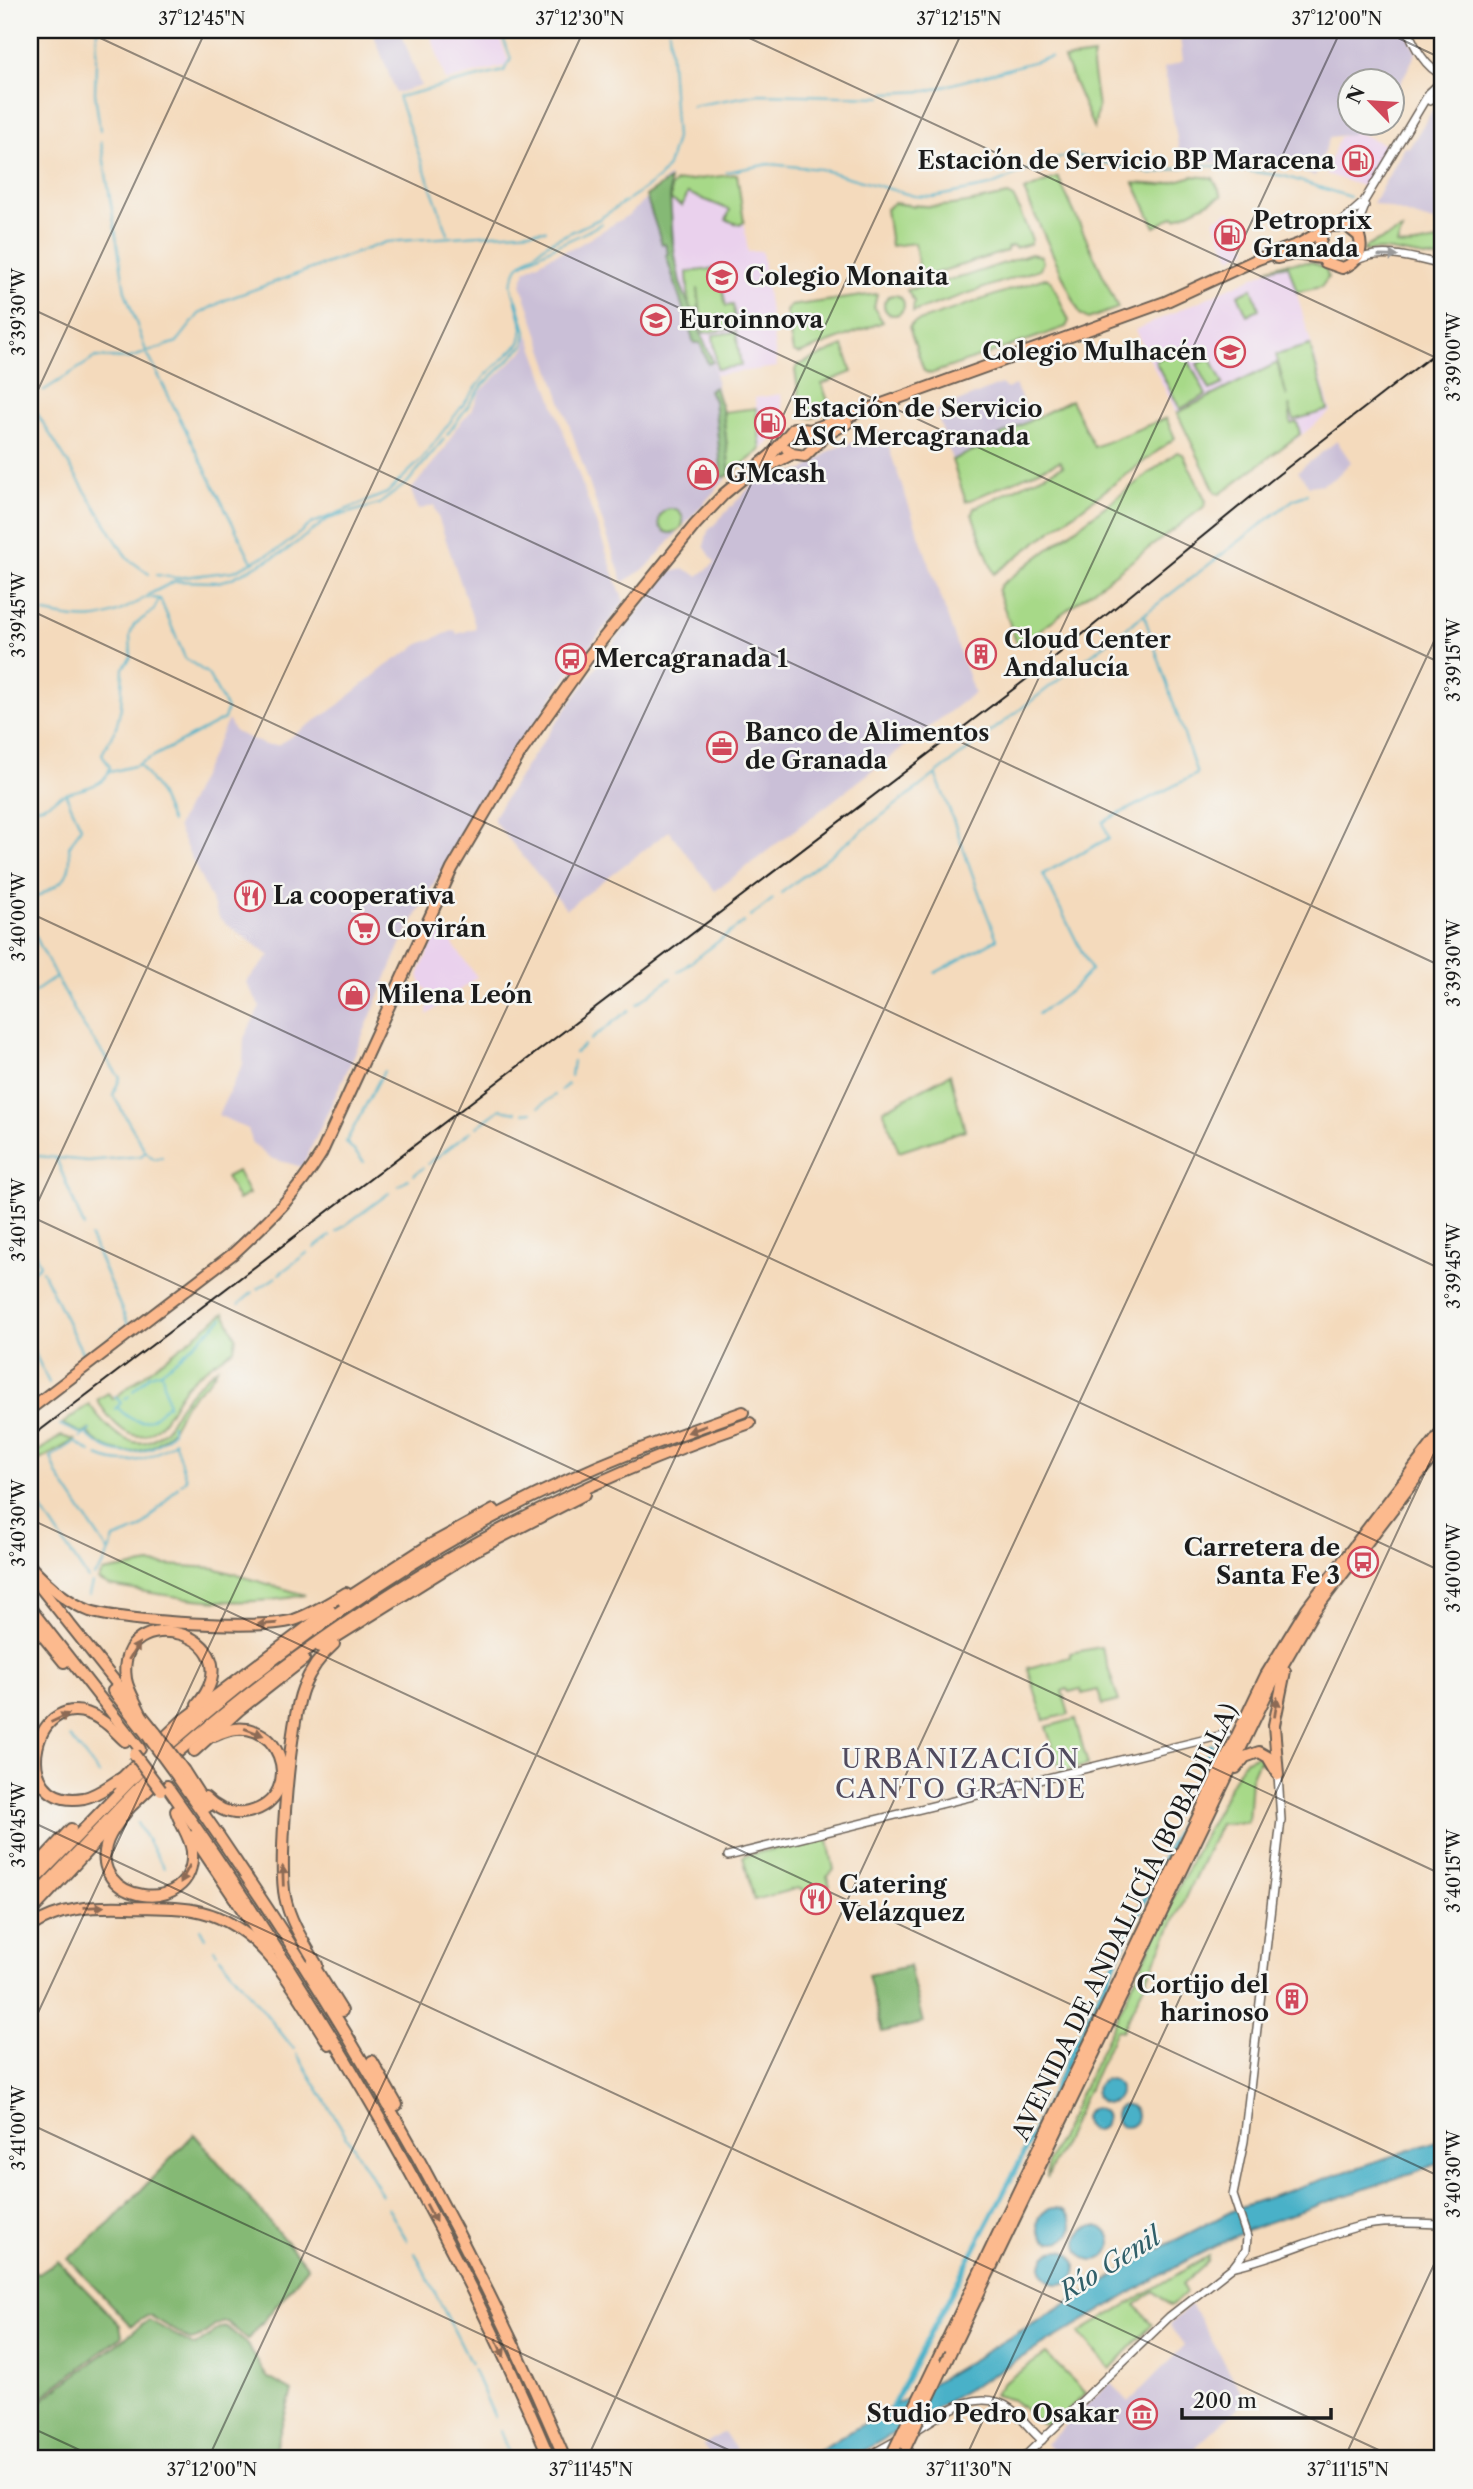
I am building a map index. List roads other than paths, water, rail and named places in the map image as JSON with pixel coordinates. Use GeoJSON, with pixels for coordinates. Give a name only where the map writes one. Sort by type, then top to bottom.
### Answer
{"type":"FeatureCollection","features":[{"type":"Feature","properties":{"kind":"highway"},"geometry":{"type":"LineString","coordinates":[[272,1220],[298,1191],[321,1154],[452,869],[501,784],[553,706],[614,623],[695,525],[724,494],[771,455],[794,428],[810,430],[1165,302],[1339,225],[1355,231],[1361,246],[1354,262],[1336,268],[1321,258],[1295,254],[1274,260],[1168,307],[839,426],[805,456],[792,454],[781,457],[755,475],[727,500],[666,570],[578,681],[481,827],[394,997]]}},
{"type":"Feature","properties":{"kind":"highway"},"geometry":{"type":"LineString","coordinates":[[1321,258],[1318,244],[1323,232]]}},
{"type":"Feature","properties":{"kind":"highway"},"geometry":{"type":"LineString","coordinates":[[810,430],[815,439],[814,446]]}},
{"type":"Feature","properties":{"kind":"highway"},"geometry":{"type":"LineString","coordinates":[[786,436],[786,448],[792,454]]}},
{"type":"Feature","properties":{"kind":"highway"},"geometry":{"type":"LineString","coordinates":[[30,1409],[284,1215],[316,1171],[363,1064]]}},
{"type":"Feature","properties":{"kind":"highway"},"geometry":{"type":"LineString","coordinates":[[234,1253],[296,1201]]}},
{"type":"Feature","properties":{"kind":"highway"},"geometry":{"type":"LineString","coordinates":[[30,1885],[158,1762],[276,1657],[388,1580],[496,1517],[629,1453],[743,1412]]}},
{"type":"Feature","properties":{"kind":"highway"},"geometry":{"type":"LineString","coordinates":[[30,1902],[158,1762],[288,1662],[400,1585],[476,1541],[553,1502],[682,1447],[750,1423]]}},
{"type":"Feature","properties":{"kind":"highway","name":"AVENIDA DE ANDALUCÍA (BOBADILLA)"},"geometry":{"type":"LineString","coordinates":[[894,2457],[936,2363],[1258,1693],[1307,1608],[1443,1430]]}},
{"type":"Feature","properties":{"kind":"highway","name":"AVENIDA DE ANDALUCÍA (BOBADILLA)"},"geometry":{"type":"LineString","coordinates":[[894,2457],[906,2445],[1294,1642],[1443,1443]]}},
{"type":"Feature","properties":{"kind":"highway"},"geometry":{"type":"LineString","coordinates":[[194,1751],[239,1710],[311,1654],[414,1587],[538,1517],[682,1447]]}},
{"type":"Feature","properties":{"kind":"highway"},"geometry":{"type":"LineString","coordinates":[[30,1566],[65,1598],[91,1611],[125,1618],[244,1625],[292,1620],[374,1580],[521,1497],[618,1455],[629,1453]]}},
{"type":"Feature","properties":{"kind":"highway"},"geometry":{"type":"LineString","coordinates":[[30,1575],[141,1713]]}},
{"type":"Feature","properties":{"kind":"highway"},"geometry":{"type":"LineString","coordinates":[[181,1721],[264,1656],[374,1580]]}},
{"type":"Feature","properties":{"kind":"highway"},"geometry":{"type":"LineString","coordinates":[[30,1586],[312,1976],[441,2196]]}},
{"type":"Feature","properties":{"kind":"highway"},"geometry":{"type":"LineString","coordinates":[[414,1587],[330,1648],[309,1675],[297,1708],[284,1885],[291,1916],[326,1984],[404,2117],[530,2378],[565,2459]]}},
{"type":"Feature","properties":{"kind":"highway"},"geometry":{"type":"LineString","coordinates":[[30,1608],[158,1762],[278,1949],[398,2153],[483,2312],[550,2459]]}},
{"type":"Feature","properties":{"kind":"highway"},"geometry":{"type":"LineString","coordinates":[[30,1620],[125,1741]]}},
{"type":"Feature","properties":{"kind":"highway"},"geometry":{"type":"LineString","coordinates":[[158,1762],[141,1713],[126,1681],[130,1653],[150,1634],[177,1631],[200,1644],[211,1670],[202,1699],[181,1721],[158,1762],[108,1841],[106,1859],[117,1883],[131,1893],[147,1897],[173,1889],[190,1868],[190,1842],[158,1762]]}},
{"type":"Feature","properties":{"kind":"highway"},"geometry":{"type":"LineString","coordinates":[[1278,1774],[1274,1725],[1276,1706],[1280,1681],[1294,1642]]}},
{"type":"Feature","properties":{"kind":"highway"},"geometry":{"type":"LineString","coordinates":[[30,1656],[30,1692]]}},
{"type":"Feature","properties":{"kind":"highway"},"geometry":{"type":"LineString","coordinates":[[1194,1825],[1196,1812],[1228,1744],[1227,1734],[1237,1726],[1248,1704],[1258,1693]]}},
{"type":"Feature","properties":{"kind":"highway"},"geometry":{"type":"LineString","coordinates":[[125,1741],[94,1716],[69,1713],[44,1728],[34,1755],[41,1779],[53,1791],[69,1798],[95,1795],[122,1777],[158,1762],[194,1751],[223,1731],[249,1729],[272,1742],[278,1751],[281,1782],[271,1800],[263,1807],[243,1813],[217,1806],[194,1785],[158,1762],[125,1741]]}},
{"type":"Feature","properties":{"kind":"highway"},"geometry":{"type":"LineString","coordinates":[[1217,1797],[1241,1761],[1254,1753],[1268,1757],[1278,1774]]}},
{"type":"Feature","properties":{"kind":"highway"},"geometry":{"type":"LineString","coordinates":[[30,1874],[122,1777]]}},
{"type":"Feature","properties":{"kind":"highway"},"geometry":{"type":"LineString","coordinates":[[194,1785],[326,1984]]}},
{"type":"Feature","properties":{"kind":"highway"},"geometry":{"type":"LineString","coordinates":[[30,1913],[129,1808]]}},
{"type":"Feature","properties":{"kind":"highway"},"geometry":{"type":"LineString","coordinates":[[176,1811],[246,1914],[398,2153]]}},
{"type":"Feature","properties":{"kind":"highway"},"geometry":{"type":"LineString","coordinates":[[30,1927],[53,1915],[80,1908],[174,1908],[204,1912],[240,1929],[264,1951],[291,1986]]}},
{"type":"Feature","properties":{"kind":"street"},"geometry":{"type":"LineString","coordinates":[[1339,225],[1363,203],[1434,88],[1437,77],[1408,30]]}},
{"type":"Feature","properties":{"kind":"street"},"geometry":{"type":"LineString","coordinates":[[1433,69],[1443,68]]}},
{"type":"Feature","properties":{"kind":"street"},"geometry":{"type":"LineString","coordinates":[[1433,69],[1443,75]]}},
{"type":"Feature","properties":{"kind":"street"},"geometry":{"type":"LineString","coordinates":[[1434,88],[1443,80]]}},
{"type":"Feature","properties":{"kind":"street"},"geometry":{"type":"LineString","coordinates":[[1355,231],[1361,214],[1420,117],[1434,95],[1443,90]]}},
{"type":"Feature","properties":{"kind":"street"},"geometry":{"type":"LineString","coordinates":[[1354,262],[1366,256],[1387,255],[1443,265]]}},
{"type":"Feature","properties":{"kind":"street"},"geometry":{"type":"LineString","coordinates":[[728,1856],[1227,1734]]}},
{"type":"Feature","properties":{"kind":"street"},"geometry":{"type":"LineString","coordinates":[[1249,2258],[1247,2237],[1233,2200],[1248,2116],[1281,1820],[1278,1774]]}},
{"type":"Feature","properties":{"kind":"street"},"geometry":{"type":"LineString","coordinates":[[1022,2459],[1169,2317],[1234,2266],[1249,2258],[1362,2226],[1394,2222],[1443,2224]]}},
{"type":"Feature","properties":{"kind":"street"},"geometry":{"type":"LineString","coordinates":[[863,2459],[954,2407],[979,2399],[1000,2402],[1042,2440]]}},
{"type":"Feature","properties":{"kind":"street"},"geometry":{"type":"LineString","coordinates":[[1030,2427],[1041,2430],[1057,2426]]}},
{"type":"Feature","properties":{"kind":"street"},"geometry":{"type":"LineString","coordinates":[[1030,2427],[1030,2452]]}},
{"type":"Feature","properties":{"kind":"water"},"geometry":{"type":"Polygon","coordinates":[[[1108,2079],[1119,2086],[1120,2091],[1113,2102],[1108,2103],[1097,2096],[1096,2091],[1103,2080],[1108,2079]]]}},
{"type":"Feature","properties":{"kind":"water"},"geometry":{"type":"Polygon","coordinates":[[[1126,2105],[1134,2108],[1137,2116],[1134,2124],[1126,2127],[1118,2124],[1115,2116],[1118,2108],[1126,2105]]]}},
{"type":"Feature","properties":{"kind":"water"},"geometry":{"type":"Polygon","coordinates":[[[1095,2108],[1105,2115],[1106,2119],[1099,2129],[1095,2130],[1085,2123],[1084,2119],[1091,2109],[1095,2108]]]}},
{"type":"Feature","properties":{"kind":"water"},"geometry":{"type":"Polygon","coordinates":[[[1443,2139],[1443,2162],[1249,2229],[1178,2265],[850,2459],[804,2459],[1168,2244],[1240,2207],[1443,2139]]]}},
{"type":"Feature","properties":{"kind":"water"},"geometry":{"type":"Polygon","coordinates":[[[1055,2208],[1067,2213],[1072,2225],[1067,2237],[1055,2242],[1043,2237],[1038,2225],[1043,2213],[1055,2208]]]}},
{"type":"Feature","properties":{"kind":"water"},"geometry":{"type":"Polygon","coordinates":[[[1094,2226],[1106,2231],[1111,2243],[1106,2255],[1094,2260],[1082,2255],[1077,2243],[1082,2231],[1094,2226]]]}},
{"type":"Feature","properties":{"kind":"water"},"geometry":{"type":"Polygon","coordinates":[[[1059,2250],[1071,2255],[1076,2267],[1071,2279],[1059,2284],[1047,2279],[1042,2267],[1047,2255],[1059,2250]]]}},
{"type":"Feature","properties":{"kind":"waterway"},"geometry":{"type":"LineString","coordinates":[[97,30],[95,93],[100,130]]}},
{"type":"Feature","properties":{"kind":"waterway"},"geometry":{"type":"LineString","coordinates":[[448,234],[398,97],[504,71],[511,59],[500,30]]}},
{"type":"Feature","properties":{"kind":"waterway"},"geometry":{"type":"LineString","coordinates":[[157,575],[176,578],[234,571],[281,548],[311,524],[387,493],[422,459],[485,376],[520,343],[523,328],[511,284],[518,266],[548,243],[599,219],[660,177],[668,166],[676,138],[669,30]]}},
{"type":"Feature","properties":{"kind":"waterway"},"geometry":{"type":"LineString","coordinates":[[885,93],[927,91],[1051,57]]}},
{"type":"Feature","properties":{"kind":"waterway"},"geometry":{"type":"LineString","coordinates":[[692,106],[759,94],[882,97]]}},
{"type":"Feature","properties":{"kind":"waterway"},"geometry":{"type":"LineString","coordinates":[[101,142],[125,291],[146,351]]}},
{"type":"Feature","properties":{"kind":"waterway"},"geometry":{"type":"LineString","coordinates":[[726,172],[769,164],[820,169],[914,196],[933,197],[990,186],[1054,159],[1073,155],[1152,174],[1197,164],[1284,176],[1350,197]]}},
{"type":"Feature","properties":{"kind":"waterway"},"geometry":{"type":"LineString","coordinates":[[523,264],[602,223]]}},
{"type":"Feature","properties":{"kind":"waterway"},"geometry":{"type":"LineString","coordinates":[[43,391],[96,357],[127,359],[177,342],[199,314],[225,300],[386,242],[546,230]]}},
{"type":"Feature","properties":{"kind":"waterway"},"geometry":{"type":"LineString","coordinates":[[447,435],[483,385],[524,345],[526,331],[517,300]]}},
{"type":"Feature","properties":{"kind":"waterway"},"geometry":{"type":"LineString","coordinates":[[148,355],[251,560]]}},
{"type":"Feature","properties":{"kind":"waterway"},"geometry":{"type":"LineString","coordinates":[[30,402],[127,558],[149,574]]}},
{"type":"Feature","properties":{"kind":"waterway"},"geometry":{"type":"LineString","coordinates":[[148,595],[175,581],[218,582],[230,579],[284,552],[328,519],[379,504],[407,483],[444,439]]}},
{"type":"Feature","properties":{"kind":"waterway"},"geometry":{"type":"LineString","coordinates":[[781,893],[1293,500],[1307,494]]}},
{"type":"Feature","properties":{"kind":"waterway"},"geometry":{"type":"LineString","coordinates":[[30,610],[90,619],[115,613],[146,597],[160,599],[185,658],[208,674],[227,709],[224,719],[139,764],[157,789],[171,822]]}},
{"type":"Feature","properties":{"kind":"waterway"},"geometry":{"type":"LineString","coordinates":[[30,806],[43,806],[67,793],[90,787],[108,774],[110,767],[102,754],[116,728],[121,707],[123,668],[131,657],[130,635],[134,625],[153,611],[159,600]]}},
{"type":"Feature","properties":{"kind":"waterway"},"geometry":{"type":"LineString","coordinates":[[1038,1014],[1072,990],[1091,970],[1043,874],[1109,838],[1103,822],[1197,774],[1144,615]]}},
{"type":"Feature","properties":{"kind":"waterway"},"geometry":{"type":"LineString","coordinates":[[110,772],[138,765]]}},
{"type":"Feature","properties":{"kind":"waterway"},"geometry":{"type":"LineString","coordinates":[[935,973],[997,939],[936,776]]}},
{"type":"Feature","properties":{"kind":"waterway"},"geometry":{"type":"LineString","coordinates":[[30,901],[62,881],[69,868],[69,847],[81,827],[66,795]]}},
{"type":"Feature","properties":{"kind":"waterway"},"geometry":{"type":"LineString","coordinates":[[750,917],[773,899]]}},
{"type":"Feature","properties":{"kind":"waterway"},"geometry":{"type":"LineString","coordinates":[[678,972],[744,922]]}},
{"type":"Feature","properties":{"kind":"waterway"},"geometry":{"type":"LineString","coordinates":[[30,925],[56,977],[30,995]]}},
{"type":"Feature","properties":{"kind":"waterway"},"geometry":{"type":"LineString","coordinates":[[56,977],[82,1024],[120,1078],[113,1095],[146,1152],[154,1159],[162,1157]]}},
{"type":"Feature","properties":{"kind":"waterway"},"geometry":{"type":"LineString","coordinates":[[637,1004],[671,978]]}},
{"type":"Feature","properties":{"kind":"waterway"},"geometry":{"type":"LineString","coordinates":[[590,1040],[629,1010]]}},
{"type":"Feature","properties":{"kind":"waterway"},"geometry":{"type":"LineString","coordinates":[[575,1053],[584,1045]]}},
{"type":"Feature","properties":{"kind":"waterway"},"geometry":{"type":"LineString","coordinates":[[571,1076],[573,1061]]}},
{"type":"Feature","properties":{"kind":"waterway"},"geometry":{"type":"LineString","coordinates":[[364,1162],[346,1142],[384,1071]]}},
{"type":"Feature","properties":{"kind":"waterway"},"geometry":{"type":"LineString","coordinates":[[561,1090],[568,1084]]}},
{"type":"Feature","properties":{"kind":"waterway"},"geometry":{"type":"LineString","coordinates":[[539,1107],[555,1095]]}},
{"type":"Feature","properties":{"kind":"waterway"},"geometry":{"type":"LineString","coordinates":[[477,1127],[500,1109],[516,1112]]}},
{"type":"Feature","properties":{"kind":"waterway"},"geometry":{"type":"LineString","coordinates":[[524,1113],[532,1112]]}},
{"type":"Feature","properties":{"kind":"waterway"},"geometry":{"type":"LineString","coordinates":[[428,1164],[471,1131]]}},
{"type":"Feature","properties":{"kind":"waterway"},"geometry":{"type":"LineString","coordinates":[[58,1158],[87,1161],[141,1156],[145,1152]]}},
{"type":"Feature","properties":{"kind":"waterway"},"geometry":{"type":"LineString","coordinates":[[30,1155],[56,1158],[84,1227]]}},
{"type":"Feature","properties":{"kind":"waterway"},"geometry":{"type":"LineString","coordinates":[[414,1175],[423,1168]]}},
{"type":"Feature","properties":{"kind":"waterway"},"geometry":{"type":"LineString","coordinates":[[399,1186],[408,1179]]}},
{"type":"Feature","properties":{"kind":"waterway"},"geometry":{"type":"LineString","coordinates":[[336,1232],[389,1193]]}},
{"type":"Feature","properties":{"kind":"waterway"},"geometry":{"type":"LineString","coordinates":[[314,1248],[330,1236]]}},
{"type":"Feature","properties":{"kind":"waterway"},"geometry":{"type":"LineString","coordinates":[[42,1271],[85,1358],[128,1324],[90,1237]]}},
{"type":"Feature","properties":{"kind":"waterway"},"geometry":{"type":"LineString","coordinates":[[30,1242],[40,1265],[30,1273]]}},
{"type":"Feature","properties":{"kind":"waterway"},"geometry":{"type":"LineString","coordinates":[[279,1274],[307,1253]]}},
{"type":"Feature","properties":{"kind":"waterway"},"geometry":{"type":"LineString","coordinates":[[258,1289],[276,1277]]}},
{"type":"Feature","properties":{"kind":"waterway"},"geometry":{"type":"LineString","coordinates":[[239,1304],[253,1292]]}},
{"type":"Feature","properties":{"kind":"waterway"},"geometry":{"type":"LineString","coordinates":[[133,1391],[150,1375],[161,1372],[180,1357],[223,1318]]}},
{"type":"Feature","properties":{"kind":"waterway"},"geometry":{"type":"LineString","coordinates":[[30,1343],[49,1383]]}},
{"type":"Feature","properties":{"kind":"waterway"},"geometry":{"type":"LineString","coordinates":[[162,1373],[168,1406]]}},
{"type":"Feature","properties":{"kind":"waterway"},"geometry":{"type":"LineString","coordinates":[[115,1396],[121,1403],[115,1409]]}},
{"type":"Feature","properties":{"kind":"waterway"},"geometry":{"type":"LineString","coordinates":[[125,1399],[129,1396]]}},
{"type":"Feature","properties":{"kind":"waterway"},"geometry":{"type":"LineString","coordinates":[[117,1407],[131,1418],[143,1421],[155,1416],[167,1404]]}},
{"type":"Feature","properties":{"kind":"waterway"},"geometry":{"type":"LineString","coordinates":[[60,1425],[84,1435]]}},
{"type":"Feature","properties":{"kind":"waterway"},"geometry":{"type":"LineString","coordinates":[[86,1434],[118,1452],[141,1452],[162,1441],[172,1432],[172,1425]]}},
{"type":"Feature","properties":{"kind":"waterway"},"geometry":{"type":"LineString","coordinates":[[80,1438],[90,1430]]}},
{"type":"Feature","properties":{"kind":"waterway"},"geometry":{"type":"LineString","coordinates":[[174,1440],[186,1479],[181,1484]]}},
{"type":"Feature","properties":{"kind":"waterway"},"geometry":{"type":"LineString","coordinates":[[91,1452],[75,1442],[51,1457],[58,1476],[108,1551]]}},
{"type":"Feature","properties":{"kind":"waterway"},"geometry":{"type":"LineString","coordinates":[[98,1456],[129,1462],[147,1457],[175,1442]]}},
{"type":"Feature","properties":{"kind":"waterway"},"geometry":{"type":"LineString","coordinates":[[94,1576],[104,1564],[114,1539],[140,1529],[178,1487]]}},
{"type":"Feature","properties":{"kind":"waterway"},"geometry":{"type":"LineString","coordinates":[[41,1508],[88,1579]]}},
{"type":"Feature","properties":{"kind":"waterway"},"geometry":{"type":"LineString","coordinates":[[89,1595],[92,1583]]}},
{"type":"Feature","properties":{"kind":"waterway"},"geometry":{"type":"LineString","coordinates":[[70,1737],[99,1774]]}},
{"type":"Feature","properties":{"kind":"waterway"},"geometry":{"type":"LineString","coordinates":[[889,2413],[1017,2167],[1198,1788],[1211,1745]]}},
{"type":"Feature","properties":{"kind":"waterway"},"geometry":{"type":"LineString","coordinates":[[137,1823],[164,1868]]}},
{"type":"Feature","properties":{"kind":"waterway"},"geometry":{"type":"LineString","coordinates":[[200,1929],[205,1938]]}},
{"type":"Feature","properties":{"kind":"waterway"},"geometry":{"type":"LineString","coordinates":[[214,1949],[217,1953]]}},
{"type":"Feature","properties":{"kind":"waterway"},"geometry":{"type":"LineString","coordinates":[[220,1957],[294,2049]]}},
{"type":"Feature","properties":{"kind":"waterway"},"geometry":{"type":"LineString","coordinates":[[297,2054],[382,2195]]}},
{"type":"Feature","properties":{"kind":"waterway"},"geometry":{"type":"LineString","coordinates":[[388,2208],[407,2241]]}},
{"type":"Feature","properties":{"kind":"waterway"},"geometry":{"type":"LineString","coordinates":[[415,2253],[471,2364]]}},
{"type":"Feature","properties":{"kind":"waterway"},"geometry":{"type":"LineString","coordinates":[[473,2369],[495,2418]]}},
{"type":"Feature","properties":{"kind":"waterway"},"geometry":{"type":"LineString","coordinates":[[500,2431],[511,2459]]}},
{"type":"Feature","properties":{"kind":"railway"},"geometry":{"type":"LineString","coordinates":[[30,1438],[1045,665],[1274,478],[1443,347]]}},
{"type":"Feature","properties":{"kind":"place","name":"Estación de Servicio BP Maracena"},"geometry":{"type":"Point","coordinates":[1358,161]}},
{"type":"Feature","properties":{"kind":"place","name":"Petroprix Granada"},"geometry":{"type":"Point","coordinates":[1230,235]}},
{"type":"Feature","properties":{"kind":"place","name":"Colegio Monaita"},"geometry":{"type":"Point","coordinates":[722,277]}},
{"type":"Feature","properties":{"kind":"place","name":"Euroinnova"},"geometry":{"type":"Point","coordinates":[656,320]}},
{"type":"Feature","properties":{"kind":"place","name":"Colegio Mulhacén"},"geometry":{"type":"Point","coordinates":[1230,352]}},
{"type":"Feature","properties":{"kind":"place","name":"Estación de Servicio ASC Mercagranada"},"geometry":{"type":"Point","coordinates":[770,423]}},
{"type":"Feature","properties":{"kind":"place","name":"GMcash"},"geometry":{"type":"Point","coordinates":[703,474]}},
{"type":"Feature","properties":{"kind":"place","name":"Cloud Center Andalucía"},"geometry":{"type":"Point","coordinates":[981,654]}},
{"type":"Feature","properties":{"kind":"place","name":"Mercagranada 1"},"geometry":{"type":"Point","coordinates":[571,659]}},
{"type":"Feature","properties":{"kind":"place","name":"Banco de Alimentos de Granada"},"geometry":{"type":"Point","coordinates":[722,747]}},
{"type":"Feature","properties":{"kind":"place","name":"La cooperativa"},"geometry":{"type":"Point","coordinates":[250,896]}},
{"type":"Feature","properties":{"kind":"place","name":"Covirán"},"geometry":{"type":"Point","coordinates":[364,929]}},
{"type":"Feature","properties":{"kind":"place","name":"Milena León"},"geometry":{"type":"Point","coordinates":[354,995]}},
{"type":"Feature","properties":{"kind":"place","name":"Carretera de Santa Fe 3"},"geometry":{"type":"Point","coordinates":[1363,1562]}},
{"type":"Feature","properties":{"kind":"place","name":"Catering Velázquez"},"geometry":{"type":"Point","coordinates":[816,1899]}},
{"type":"Feature","properties":{"kind":"place","name":"Cortijo del harinoso"},"geometry":{"type":"Point","coordinates":[1292,1999]}},
{"type":"Feature","properties":{"kind":"place","name":"Studio Pedro Osakar"},"geometry":{"type":"Point","coordinates":[1142,2414]}},
{"type":"Feature","properties":{"kind":"district","name":"URBANIZACIÓN CANTO GRANDE"},"geometry":{"type":"Point","coordinates":[961,1774]}},
{"type":"Feature","properties":{"kind":"water label","name":"Río Genil"},"geometry":{"type":"Point","coordinates":[1110,2264]}}]}
